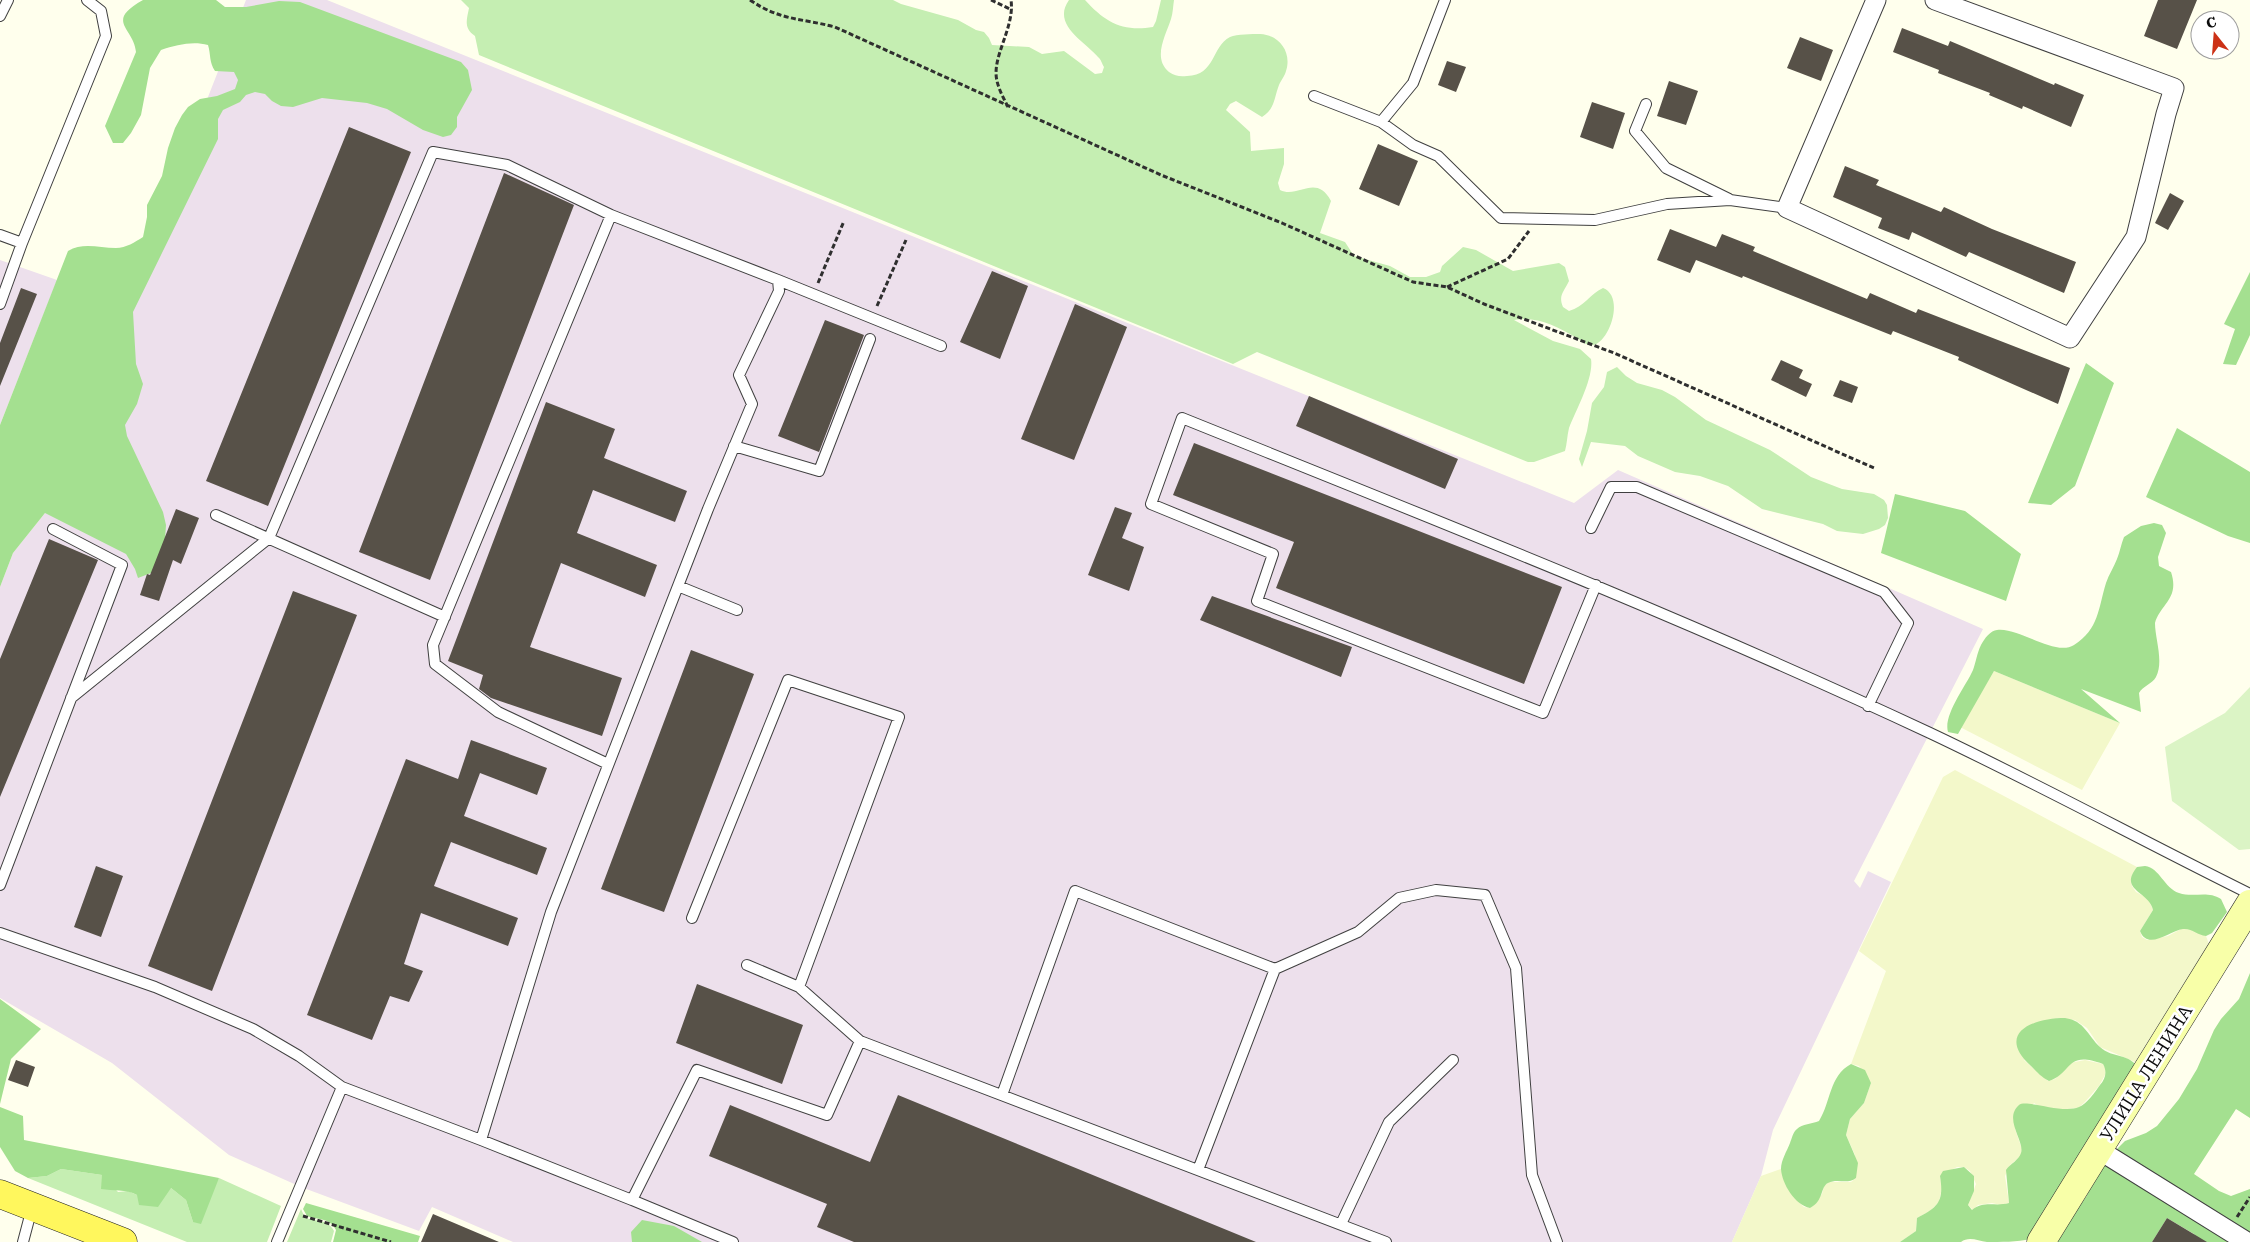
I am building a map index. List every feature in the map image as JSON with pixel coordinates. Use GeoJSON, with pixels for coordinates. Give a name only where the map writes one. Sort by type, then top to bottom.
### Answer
{"type":"FeatureCollection","features":[{"type":"Feature","properties":{"kind":"main road"},"geometry":{"type":"LineString","coordinates":[[0,1194],[123,1242]]}},
{"type":"Feature","properties":{"kind":"street"},"geometry":{"type":"LineString","coordinates":[[1876,0],[1787,208],[2070,338],[2136,237],[2174,88],[1966,5],[1935,0]]}},
{"type":"Feature","properties":{"kind":"street","name":"УЛИЦА ЛЕНИНА"},"geometry":{"type":"LineString","coordinates":[[2041,1242],[2250,904]]}},
{"type":"Feature","properties":{"kind":"street"},"geometry":{"type":"LineString","coordinates":[[2099,1150],[2247,1242]]}},
{"type":"Feature","properties":{"kind":"lane"},"geometry":{"type":"LineString","coordinates":[[0,16],[8,0]]}},
{"type":"Feature","properties":{"kind":"lane"},"geometry":{"type":"LineString","coordinates":[[88,0],[101,11]]}},
{"type":"Feature","properties":{"kind":"lane"},"geometry":{"type":"LineString","coordinates":[[0,304],[22,243],[106,36],[101,11],[104,0]]}},
{"type":"Feature","properties":{"kind":"lane"},"geometry":{"type":"LineString","coordinates":[[1381,122],[1413,84],[1445,0]]}},
{"type":"Feature","properties":{"kind":"lane"},"geometry":{"type":"LineString","coordinates":[[1314,96],[1381,122],[1414,145],[1438,156],[1501,218],[1595,220],[1667,204],[1730,200],[1787,208]]}},
{"type":"Feature","properties":{"kind":"lane"},"geometry":{"type":"LineString","coordinates":[[1646,104],[1634,131],[1666,168],[1730,200]]}},
{"type":"Feature","properties":{"kind":"lane"},"geometry":{"type":"LineString","coordinates":[[71,698],[269,538],[433,152],[507,165],[612,215],[941,346]]}},
{"type":"Feature","properties":{"kind":"lane"},"geometry":{"type":"LineString","coordinates":[[608,764],[498,712],[435,664],[433,645],[612,215]]}},
{"type":"Feature","properties":{"kind":"lane"},"geometry":{"type":"LineString","coordinates":[[0,235],[22,243]]}},
{"type":"Feature","properties":{"kind":"lane"},"geometry":{"type":"LineString","coordinates":[[481,1140],[551,912],[678,586],[752,404],[739,375],[780,291],[778,280]]}},
{"type":"Feature","properties":{"kind":"lane"},"geometry":{"type":"LineString","coordinates":[[734,446],[819,472],[870,339]]}},
{"type":"Feature","properties":{"kind":"lane"},"geometry":{"type":"LineString","coordinates":[[1596,584],[1543,713],[1257,601],[1274,554],[1152,504],[1182,418],[1596,584],[1930,734],[2250,894]]}},
{"type":"Feature","properties":{"kind":"lane"},"geometry":{"type":"LineString","coordinates":[[1591,528],[1611,487],[1637,487],[1884,592],[1908,623],[1868,706]]}},
{"type":"Feature","properties":{"kind":"lane"},"geometry":{"type":"LineString","coordinates":[[216,514],[445,617]]}},
{"type":"Feature","properties":{"kind":"lane"},"geometry":{"type":"LineString","coordinates":[[0,885],[122,565],[53,529]]}},
{"type":"Feature","properties":{"kind":"lane"},"geometry":{"type":"LineString","coordinates":[[678,586],[737,610]]}},
{"type":"Feature","properties":{"kind":"lane"},"geometry":{"type":"LineString","coordinates":[[692,918],[788,680],[899,717],[799,987]]}},
{"type":"Feature","properties":{"kind":"lane"},"geometry":{"type":"LineString","coordinates":[[1198,1170],[1276,969],[1358,932],[1398,898],[1436,890],[1485,895],[1516,968],[1532,1175],[1557,1242]]}},
{"type":"Feature","properties":{"kind":"lane"},"geometry":{"type":"LineString","coordinates":[[1002,1095],[1075,891],[1276,969]]}},
{"type":"Feature","properties":{"kind":"lane"},"geometry":{"type":"LineString","coordinates":[[0,933],[155,987],[253,1029],[299,1056],[342,1087],[481,1140],[733,1242]]}},
{"type":"Feature","properties":{"kind":"lane"},"geometry":{"type":"LineString","coordinates":[[747,965],[799,987],[860,1041],[1386,1242]]}},
{"type":"Feature","properties":{"kind":"lane"},"geometry":{"type":"LineString","coordinates":[[632,1200],[697,1070],[827,1115],[860,1041]]}},
{"type":"Feature","properties":{"kind":"lane"},"geometry":{"type":"LineString","coordinates":[[1341,1224],[1389,1122],[1453,1060]]}},
{"type":"Feature","properties":{"kind":"lane"},"geometry":{"type":"LineString","coordinates":[[277,1242],[342,1087]]}},
{"type":"Feature","properties":{"kind":"lane"},"geometry":{"type":"LineString","coordinates":[[23,1242],[32,1206]]}},
{"type":"Feature","properties":{"kind":"path"},"geometry":{"type":"LineString","coordinates":[[750,0],[767,12],[787,19],[835,27],[1161,175],[1282,223],[1413,282],[1447,287],[1484,304],[1614,353],[1874,468]]}},
{"type":"Feature","properties":{"kind":"path"},"geometry":{"type":"LineString","coordinates":[[991,0],[1012,11]]}},
{"type":"Feature","properties":{"kind":"path"},"geometry":{"type":"LineString","coordinates":[[1008,107],[996,80],[1000,56],[1010,24],[1011,0]]}},
{"type":"Feature","properties":{"kind":"path"},"geometry":{"type":"LineString","coordinates":[[1447,287],[1508,259],[1539,218]]}},
{"type":"Feature","properties":{"kind":"path"},"geometry":{"type":"LineString","coordinates":[[813,294],[844,221]]}},
{"type":"Feature","properties":{"kind":"path"},"geometry":{"type":"LineString","coordinates":[[872,318],[906,240]]}},
{"type":"Feature","properties":{"kind":"path"},"geometry":{"type":"LineString","coordinates":[[290,1212],[391,1242]]}},
{"type":"Feature","properties":{"kind":"shaded area"},"geometry":{"type":"Polygon","coordinates":[[[246,0],[327,0],[1574,503],[1618,470],[1983,629],[1854,881],[1860,888],[1868,871],[1891,882],[1773,1130],[1761,1176],[1732,1242],[513,1242],[432,1207],[419,1231],[301,1187],[229,1155],[112,1063],[0,998],[0,587],[13,553],[45,513],[246,0]]]}},
{"type":"Feature","properties":{"kind":"shaded area"},"geometry":{"type":"Polygon","coordinates":[[[0,260],[57,280],[0,425],[0,260]]]}},
{"type":"Feature","properties":{"kind":"green space"},"geometry":{"type":"Polygon","coordinates":[[[143,0],[216,0],[225,7],[246,7],[279,1],[300,2],[461,62],[468,70],[472,90],[457,117],[457,127],[451,135],[443,137],[423,130],[387,109],[367,103],[322,98],[293,107],[281,106],[265,94],[255,92],[246,95],[240,102],[223,110],[218,119],[218,139],[133,312],[136,364],[143,384],[137,404],[125,425],[127,436],[163,512],[166,525],[165,539],[156,571],[138,578],[126,554],[45,513],[13,553],[0,587],[0,425],[68,251],[85,246],[120,248],[143,237],[147,205],[162,176],[168,148],[182,115],[188,107],[200,99],[217,96],[235,89],[238,80],[234,72],[215,71],[208,45],[179,45],[161,50],[150,68],[141,115],[123,143],[113,143],[105,126],[136,52],[134,43],[123,20],[125,14],[131,8],[143,0]]]}},
{"type":"Feature","properties":{"kind":"green space"},"geometry":{"type":"Polygon","coordinates":[[[461,0],[893,0],[958,20],[976,30],[984,32],[992,45],[1029,47],[1042,54],[1064,51],[1095,74],[1102,73],[1104,67],[1099,58],[1067,25],[1064,17],[1069,0],[1085,0],[1107,20],[1115,24],[1142,28],[1153,27],[1161,0],[1174,0],[1172,17],[1161,53],[1161,60],[1164,66],[1173,74],[1187,76],[1203,71],[1219,47],[1233,36],[1267,35],[1279,41],[1283,46],[1287,58],[1285,73],[1279,85],[1274,103],[1266,114],[1262,117],[1236,101],[1230,104],[1226,110],[1250,132],[1251,151],[1284,148],[1284,164],[1278,183],[1280,190],[1293,192],[1313,188],[1325,193],[1331,201],[1320,233],[1345,242],[1354,256],[1390,266],[1410,277],[1426,277],[1440,272],[1442,266],[1463,247],[1476,250],[1513,271],[1559,263],[1565,267],[1569,281],[1561,296],[1563,307],[1569,311],[1574,309],[1603,288],[1610,293],[1613,301],[1612,320],[1604,337],[1598,343],[1589,345],[1546,323],[1531,319],[1514,320],[1553,341],[1580,349],[1591,359],[1590,375],[1569,428],[1565,451],[1534,462],[1528,462],[1257,352],[1233,364],[479,55],[475,36],[467,27],[469,8],[461,0]]]}},
{"type":"Feature","properties":{"kind":"green space"},"geometry":{"type":"Polygon","coordinates":[[[2250,272],[2250,335],[2236,365],[2223,364],[2235,329],[2224,324],[2250,272]]]}},
{"type":"Feature","properties":{"kind":"green space"},"geometry":{"type":"Polygon","coordinates":[[[2086,363],[2114,383],[2075,486],[2051,505],[2028,503],[2086,363]]]}},
{"type":"Feature","properties":{"kind":"green space"},"geometry":{"type":"Polygon","coordinates":[[[1617,367],[1637,383],[1662,390],[1675,397],[1706,420],[1770,450],[1811,477],[1842,489],[1874,494],[1884,500],[1887,505],[1888,518],[1885,525],[1863,534],[1837,531],[1823,524],[1762,509],[1728,486],[1700,476],[1675,472],[1638,456],[1625,446],[1591,442],[1582,467],[1579,459],[1592,403],[1604,387],[1607,372],[1617,367]]]}},
{"type":"Feature","properties":{"kind":"green space"},"geometry":{"type":"Polygon","coordinates":[[[2177,428],[2250,472],[2250,543],[2228,536],[2146,497],[2177,428]]]}},
{"type":"Feature","properties":{"kind":"green space"},"geometry":{"type":"Polygon","coordinates":[[[1895,494],[1965,511],[2021,554],[2006,601],[1881,553],[1895,494]]]}},
{"type":"Feature","properties":{"kind":"green space"},"geometry":{"type":"Polygon","coordinates":[[[2154,523],[2162,525],[2166,533],[2158,557],[2159,566],[2171,572],[2173,589],[2157,616],[2155,623],[2159,657],[2158,671],[2156,677],[2139,693],[2141,712],[2081,689],[2120,723],[1994,671],[1958,734],[1948,732],[1947,725],[1952,709],[1973,670],[1978,651],[1988,635],[1995,630],[2006,630],[2047,645],[2066,648],[2074,645],[2082,639],[2093,625],[2106,583],[2124,537],[2141,526],[2154,523]]]}},
{"type":"Feature","properties":{"kind":"green space"},"geometry":{"type":"Polygon","coordinates":[[[1994,671],[2120,723],[2082,790],[1960,727],[1994,671]]]}},
{"type":"Feature","properties":{"kind":"green space"},"geometry":{"type":"Polygon","coordinates":[[[2250,687],[2250,849],[2239,850],[2172,801],[2165,747],[2225,713],[2250,687]]]}},
{"type":"Feature","properties":{"kind":"green space"},"geometry":{"type":"Polygon","coordinates":[[[1955,770],[2137,867],[2131,879],[2132,886],[2136,892],[2148,898],[2153,910],[2140,931],[2142,937],[2147,940],[2168,936],[2181,929],[2189,929],[2206,936],[2209,944],[2135,1062],[2100,1047],[2087,1028],[2075,1020],[2057,1018],[2024,1060],[2048,1081],[2055,1079],[2070,1063],[2085,1060],[2103,1064],[2106,1069],[2099,1086],[2078,1108],[2056,1110],[2040,1107],[2034,1103],[2015,1129],[2022,1149],[2021,1156],[2010,1165],[2005,1176],[2009,1203],[1978,1205],[1973,1210],[1968,1205],[1976,1184],[1970,1171],[1964,1167],[1957,1167],[1940,1176],[1942,1188],[1939,1202],[1930,1211],[1917,1218],[1916,1231],[1900,1242],[1732,1242],[1761,1176],[1781,1169],[1785,1182],[1795,1198],[1804,1207],[1810,1208],[1822,1194],[1824,1186],[1829,1182],[1851,1182],[1856,1178],[1855,1155],[1846,1135],[1850,1119],[1864,1103],[1871,1083],[1859,1066],[1851,1064],[1886,971],[1859,951],[1943,777],[1955,770]]]}},
{"type":"Feature","properties":{"kind":"green space"},"geometry":{"type":"Polygon","coordinates":[[[2145,866],[2155,870],[2169,887],[2179,893],[2190,895],[2206,894],[2221,899],[2227,912],[2212,933],[2206,936],[2183,929],[2153,940],[2144,937],[2140,931],[2153,910],[2131,881],[2137,867],[2145,866]]]}},
{"type":"Feature","properties":{"kind":"green space"},"geometry":{"type":"Polygon","coordinates":[[[2250,973],[2250,1118],[2236,1109],[2194,1174],[2219,1191],[2231,1196],[2250,1189],[2250,1242],[2198,1242],[2194,1234],[2167,1218],[2152,1242],[2052,1242],[2068,1217],[2086,1197],[2104,1162],[2125,1141],[2146,1133],[2157,1126],[2179,1099],[2197,1069],[2214,1030],[2239,999],[2250,973]]]}},
{"type":"Feature","properties":{"kind":"green space"},"geometry":{"type":"Polygon","coordinates":[[[0,999],[41,1029],[11,1059],[0,1104],[0,999]]]}},
{"type":"Feature","properties":{"kind":"green space"},"geometry":{"type":"Polygon","coordinates":[[[2065,1018],[2081,1025],[2105,1051],[2131,1060],[2140,1070],[2030,1239],[2003,1242],[1970,1239],[1961,1242],[1900,1242],[1916,1231],[1917,1218],[1930,1210],[1938,1202],[1941,1192],[1940,1176],[1943,1171],[1964,1167],[1974,1176],[1974,1191],[1968,1205],[1972,1210],[1985,1204],[2009,1203],[2006,1170],[2021,1153],[2013,1117],[2019,1105],[2029,1104],[2072,1109],[2088,1101],[2096,1091],[2105,1077],[2103,1064],[2091,1060],[2076,1061],[2057,1077],[2049,1081],[2031,1066],[2021,1054],[2017,1045],[2018,1036],[2022,1030],[2031,1024],[2065,1018]]]}},
{"type":"Feature","properties":{"kind":"green space"},"geometry":{"type":"Polygon","coordinates":[[[1851,1064],[1865,1070],[1871,1083],[1864,1103],[1850,1119],[1846,1135],[1858,1163],[1856,1178],[1849,1181],[1828,1183],[1818,1202],[1810,1208],[1799,1203],[1790,1193],[1782,1175],[1782,1162],[1794,1132],[1802,1126],[1819,1121],[1834,1082],[1838,1075],[1851,1064]]]}},
{"type":"Feature","properties":{"kind":"green space"},"geometry":{"type":"Polygon","coordinates":[[[0,1107],[23,1116],[24,1140],[219,1178],[201,1224],[193,1222],[186,1200],[171,1188],[158,1207],[139,1205],[137,1195],[133,1193],[101,1189],[102,1175],[61,1169],[47,1176],[28,1178],[15,1171],[0,1147],[0,1107]]]}},
{"type":"Feature","properties":{"kind":"green space"},"geometry":{"type":"Polygon","coordinates":[[[61,1169],[102,1175],[118,1192],[128,1191],[137,1195],[171,1188],[186,1200],[193,1222],[219,1178],[281,1206],[267,1242],[187,1242],[28,1178],[47,1176],[61,1169]]]}},
{"type":"Feature","properties":{"kind":"green space"},"geometry":{"type":"Polygon","coordinates":[[[306,1203],[420,1236],[418,1242],[333,1242],[336,1230],[334,1226],[327,1221],[307,1216],[303,1209],[306,1203]]]}},
{"type":"Feature","properties":{"kind":"green space"},"geometry":{"type":"Polygon","coordinates":[[[301,1209],[305,1218],[322,1222],[332,1227],[334,1231],[331,1242],[287,1242],[301,1209]]]}},
{"type":"Feature","properties":{"kind":"green space"},"geometry":{"type":"Polygon","coordinates":[[[642,1220],[674,1226],[702,1242],[632,1242],[631,1232],[642,1220]]]}},
{"type":"Feature","properties":{"kind":"building"},"geometry":{"type":"Polygon","coordinates":[[[2158,0],[2197,0],[2193,10],[2190,10],[2190,17],[2177,49],[2144,36],[2158,0]]]}},
{"type":"Feature","properties":{"kind":"building"},"geometry":{"type":"Polygon","coordinates":[[[1902,28],[1948,46],[1950,41],[2054,85],[2055,83],[2084,95],[2071,127],[2023,106],[2022,109],[1989,95],[1990,93],[1938,73],[1939,70],[1893,52],[1902,28]]]}},
{"type":"Feature","properties":{"kind":"building"},"geometry":{"type":"Polygon","coordinates":[[[1800,37],[1833,50],[1821,81],[1787,68],[1800,37]]]}},
{"type":"Feature","properties":{"kind":"building"},"geometry":{"type":"Polygon","coordinates":[[[1447,61],[1466,67],[1456,92],[1438,85],[1447,61]]]}},
{"type":"Feature","properties":{"kind":"building"},"geometry":{"type":"Polygon","coordinates":[[[1669,81],[1698,91],[1686,125],[1657,116],[1669,81]]]}},
{"type":"Feature","properties":{"kind":"building"},"geometry":{"type":"Polygon","coordinates":[[[1592,102],[1625,113],[1613,149],[1580,137],[1592,102]]]}},
{"type":"Feature","properties":{"kind":"building"},"geometry":{"type":"Polygon","coordinates":[[[349,127],[411,152],[268,506],[206,481],[349,127]]]}},
{"type":"Feature","properties":{"kind":"building"},"geometry":{"type":"Polygon","coordinates":[[[1378,144],[1418,161],[1399,206],[1359,189],[1378,144]]]}},
{"type":"Feature","properties":{"kind":"building"},"geometry":{"type":"Polygon","coordinates":[[[1845,166],[1879,180],[1876,185],[1941,212],[1944,207],[1992,229],[2076,262],[2064,293],[1969,252],[1966,257],[1912,232],[1909,240],[1878,228],[1882,218],[1833,197],[1845,166]]]}},
{"type":"Feature","properties":{"kind":"building"},"geometry":{"type":"Polygon","coordinates":[[[504,173],[574,205],[430,580],[359,552],[504,173]]]}},
{"type":"Feature","properties":{"kind":"building"},"geometry":{"type":"Polygon","coordinates":[[[2170,193],[2184,201],[2168,230],[2155,223],[2170,193]]]}},
{"type":"Feature","properties":{"kind":"building"},"geometry":{"type":"Polygon","coordinates":[[[1670,229],[1716,247],[1722,234],[1755,247],[1753,251],[1867,299],[1870,293],[1916,313],[1918,309],[2070,368],[2058,404],[1958,360],[1959,357],[1893,331],[1891,335],[1743,276],[1742,278],[1696,260],[1690,273],[1657,260],[1670,229]]]}},
{"type":"Feature","properties":{"kind":"building"},"geometry":{"type":"Polygon","coordinates":[[[992,271],[1028,286],[1000,359],[960,342],[992,271]]]}},
{"type":"Feature","properties":{"kind":"building"},"geometry":{"type":"Polygon","coordinates":[[[21,288],[37,294],[0,386],[0,343],[21,288]]]}},
{"type":"Feature","properties":{"kind":"building"},"geometry":{"type":"Polygon","coordinates":[[[1075,304],[1127,327],[1074,460],[1021,439],[1075,304]]]}},
{"type":"Feature","properties":{"kind":"building"},"geometry":{"type":"Polygon","coordinates":[[[825,320],[864,335],[819,452],[778,436],[825,320]]]}},
{"type":"Feature","properties":{"kind":"building"},"geometry":{"type":"Polygon","coordinates":[[[1781,360],[1803,370],[1799,378],[1812,384],[1806,397],[1771,380],[1781,360]]]}},
{"type":"Feature","properties":{"kind":"building"},"geometry":{"type":"Polygon","coordinates":[[[1840,380],[1858,387],[1852,403],[1833,396],[1840,380]]]}},
{"type":"Feature","properties":{"kind":"building"},"geometry":{"type":"Polygon","coordinates":[[[1309,396],[1458,459],[1445,489],[1296,426],[1309,396]]]}},
{"type":"Feature","properties":{"kind":"building"},"geometry":{"type":"Polygon","coordinates":[[[546,402],[615,429],[604,458],[687,491],[675,522],[593,490],[577,533],[657,565],[645,597],[561,563],[530,647],[622,678],[602,736],[491,698],[479,689],[483,675],[448,661],[546,402]]]}},
{"type":"Feature","properties":{"kind":"building"},"geometry":{"type":"Polygon","coordinates":[[[1194,443],[1562,587],[1524,684],[1276,588],[1294,542],[1173,495],[1194,443]]]}},
{"type":"Feature","properties":{"kind":"building"},"geometry":{"type":"Polygon","coordinates":[[[1115,507],[1132,513],[1122,538],[1144,547],[1129,591],[1088,575],[1115,507]]]}},
{"type":"Feature","properties":{"kind":"building"},"geometry":{"type":"Polygon","coordinates":[[[176,509],[199,518],[181,564],[173,560],[159,601],[140,595],[147,574],[150,575],[176,509]]]}},
{"type":"Feature","properties":{"kind":"building"},"geometry":{"type":"Polygon","coordinates":[[[49,539],[98,560],[0,797],[0,659],[49,539]]]}},
{"type":"Feature","properties":{"kind":"building"},"geometry":{"type":"Polygon","coordinates":[[[293,591],[357,615],[212,991],[148,966],[293,591]]]}},
{"type":"Feature","properties":{"kind":"building"},"geometry":{"type":"Polygon","coordinates":[[[1212,596],[1352,647],[1341,677],[1200,620],[1212,596]]]}},
{"type":"Feature","properties":{"kind":"building"},"geometry":{"type":"Polygon","coordinates":[[[691,650],[754,674],[664,912],[601,889],[691,650]]]}},
{"type":"Feature","properties":{"kind":"building"},"geometry":{"type":"Polygon","coordinates":[[[471,740],[547,768],[537,795],[480,773],[464,816],[547,848],[537,875],[451,842],[434,886],[518,918],[508,946],[421,913],[404,964],[423,971],[409,1002],[390,996],[372,1040],[307,1015],[406,759],[458,779],[471,740]]]}},
{"type":"Feature","properties":{"kind":"building"},"geometry":{"type":"Polygon","coordinates":[[[96,866],[123,876],[101,937],[74,927],[96,866]]]}},
{"type":"Feature","properties":{"kind":"building"},"geometry":{"type":"Polygon","coordinates":[[[697,984],[803,1025],[782,1084],[676,1043],[697,984]]]}},
{"type":"Feature","properties":{"kind":"building"},"geometry":{"type":"Polygon","coordinates":[[[16,1060],[35,1067],[28,1087],[8,1080],[16,1060]]]}},
{"type":"Feature","properties":{"kind":"building"},"geometry":{"type":"Polygon","coordinates":[[[898,1095],[1256,1242],[854,1242],[817,1227],[827,1204],[709,1156],[730,1105],[870,1162],[898,1095]]]}},
{"type":"Feature","properties":{"kind":"building"},"geometry":{"type":"Polygon","coordinates":[[[433,1214],[499,1242],[421,1242],[433,1214]]]}},
{"type":"Feature","properties":{"kind":"building"},"geometry":{"type":"Polygon","coordinates":[[[2167,1218],[2207,1242],[2152,1242],[2167,1218]]]}}]}
